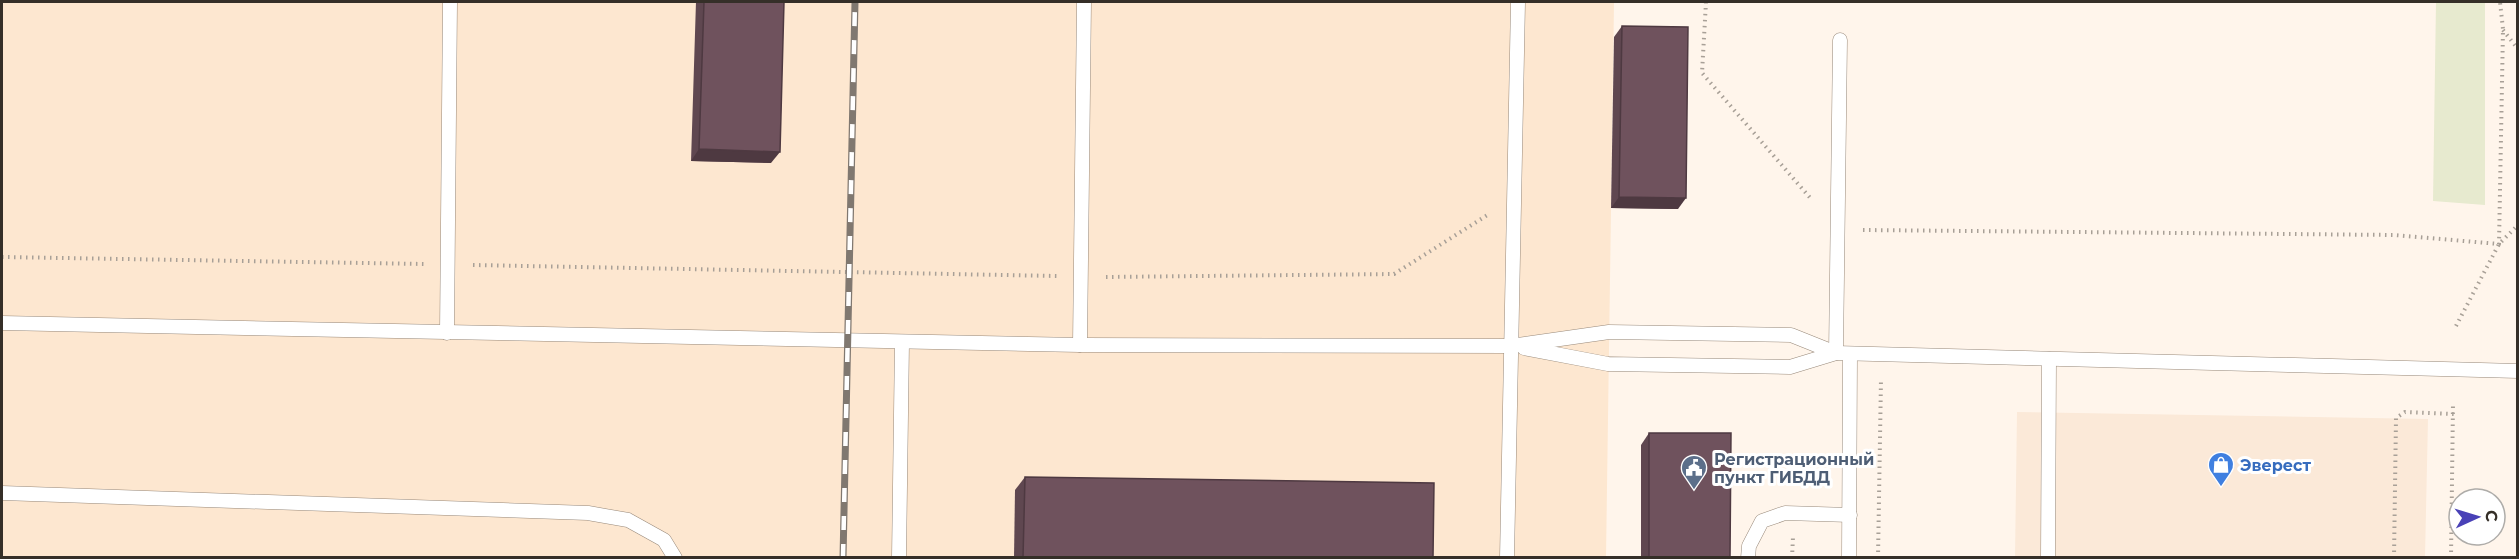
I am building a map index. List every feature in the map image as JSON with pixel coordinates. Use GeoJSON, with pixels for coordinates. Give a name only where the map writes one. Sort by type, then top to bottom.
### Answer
{"type":"FeatureCollection","features":[{"type":"Feature","properties":{"kind":"lane"},"geometry":{"type":"LineString","coordinates":[[447,333],[450,2]]}},
{"type":"Feature","properties":{"kind":"lane"},"geometry":{"type":"LineString","coordinates":[[1080,345],[1084,2]]}},
{"type":"Feature","properties":{"kind":"lane"},"geometry":{"type":"LineString","coordinates":[[1507,558],[1518,2]]}},
{"type":"Feature","properties":{"kind":"lane"},"geometry":{"type":"LineString","coordinates":[[1836,353],[1840,40]]}},
{"type":"Feature","properties":{"kind":"lane"},"geometry":{"type":"LineString","coordinates":[[2,323],[1080,345],[1511,346],[1609,332],[1791,335],[1836,353],[1850,354],[2517,371]]}},
{"type":"Feature","properties":{"kind":"lane"},"geometry":{"type":"LineString","coordinates":[[899,558],[902,342]]}},
{"type":"Feature","properties":{"kind":"lane"},"geometry":{"type":"LineString","coordinates":[[1511,346],[1608,364],[1790,367],[1836,353]]}},
{"type":"Feature","properties":{"kind":"lane"},"geometry":{"type":"LineString","coordinates":[[1849,558],[1850,354]]}},
{"type":"Feature","properties":{"kind":"lane"},"geometry":{"type":"LineString","coordinates":[[2048,558],[2049,359]]}},
{"type":"Feature","properties":{"kind":"lane"},"geometry":{"type":"LineString","coordinates":[[2,493],[588,513],[628,520],[664,540],[675,558]]}},
{"type":"Feature","properties":{"kind":"lane"},"geometry":{"type":"LineString","coordinates":[[1748,558],[1749,546],[1762,521],[1785,513],[1850,515]]}},
{"type":"Feature","properties":{"kind":"path"},"geometry":{"type":"LineString","coordinates":[[1706,2],[1702,73],[1838,230],[2394,235],[2499,244]]}},
{"type":"Feature","properties":{"kind":"path"},"geometry":{"type":"LineString","coordinates":[[2499,244],[2503,29],[2500,2]]}},
{"type":"Feature","properties":{"kind":"path"},"geometry":{"type":"LineString","coordinates":[[2503,29],[2517,49]]}},
{"type":"Feature","properties":{"kind":"path"},"geometry":{"type":"LineString","coordinates":[[2,257],[1080,277],[1394,274],[1514,199]]}},
{"type":"Feature","properties":{"kind":"path"},"geometry":{"type":"LineString","coordinates":[[2456,326],[2499,244],[2517,225]]}},
{"type":"Feature","properties":{"kind":"path"},"geometry":{"type":"LineString","coordinates":[[1878,558],[1881,354]]}},
{"type":"Feature","properties":{"kind":"path"},"geometry":{"type":"LineString","coordinates":[[2451,558],[2453,404]]}},
{"type":"Feature","properties":{"kind":"path"},"geometry":{"type":"LineString","coordinates":[[2394,558],[2396,418],[2405,412],[2454,414]]}},
{"type":"Feature","properties":{"kind":"shaded area"},"geometry":{"type":"Polygon","coordinates":[[[2,2],[1614,2],[1606,557],[2,557],[2,2]]]}},
{"type":"Feature","properties":{"kind":"shaded area","name":"Эверест"},"geometry":{"type":"Polygon","coordinates":[[[2017,412],[2428,419],[2425,557],[2015,558],[2017,412]]]}},
{"type":"Feature","properties":{"kind":"green space"},"geometry":{"type":"Polygon","coordinates":[[[2436,2],[2485,2],[2485,205],[2433,201],[2436,2]]]}},
{"type":"Feature","properties":{"kind":"building"},"geometry":{"type":"Polygon","coordinates":[[[704,2],[784,2],[780,152],[699,149],[704,2]]]}},
{"type":"Feature","properties":{"kind":"building"},"geometry":{"type":"Polygon","coordinates":[[[1622,26],[1688,27],[1686,198],[1619,197],[1622,26]]]}},
{"type":"Feature","properties":{"kind":"building"},"geometry":{"type":"Polygon","coordinates":[[[1649,433],[1731,433],[1730,558],[1649,558],[1649,433]]]}},
{"type":"Feature","properties":{"kind":"building"},"geometry":{"type":"Polygon","coordinates":[[[1025,477],[1434,483],[1433,558],[1023,558],[1025,477]]]}},
{"type":"Feature","properties":{"kind":"railway"},"geometry":{"type":"LineString","coordinates":[[843,558],[855,2]]}},
{"type":"Feature","properties":{"kind":"place","name":"Эверест"},"geometry":{"type":"Point","coordinates":[2221,488]}},
{"type":"Feature","properties":{"kind":"place","name":"Регистрационный пункт ГИБДД"},"geometry":{"type":"Point","coordinates":[1694,491]}}]}
